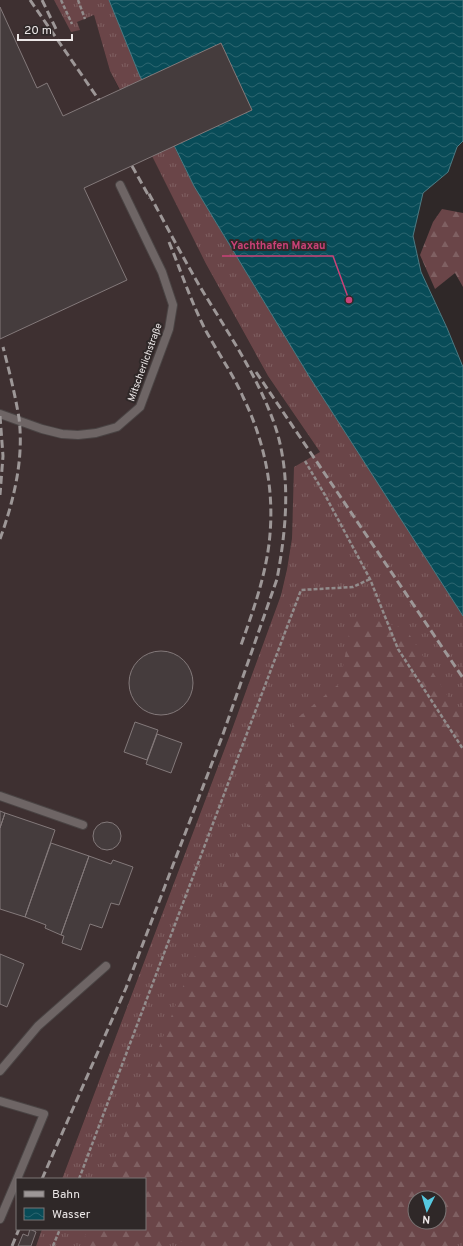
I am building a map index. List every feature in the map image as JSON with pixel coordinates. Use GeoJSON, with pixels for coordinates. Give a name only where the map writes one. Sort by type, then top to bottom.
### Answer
{"type":"FeatureCollection","features":[{"type":"Feature","properties":{"kind":"lane","name":"Mitscherlichstraße"},"geometry":{"type":"LineString","coordinates":[[0,414],[42,429],[62,434],[78,435],[96,433],[117,427],[140,407],[169,329],[173,305],[162,272],[120,185]]}},
{"type":"Feature","properties":{"kind":"lane"},"geometry":{"type":"LineString","coordinates":[[0,796],[83,825]]}},
{"type":"Feature","properties":{"kind":"lane"},"geometry":{"type":"LineString","coordinates":[[0,1071],[38,1026],[106,966]]}},
{"type":"Feature","properties":{"kind":"lane"},"geometry":{"type":"LineString","coordinates":[[0,1101],[44,1114],[17,1178]]}},
{"type":"Feature","properties":{"kind":"lane"},"geometry":{"type":"LineString","coordinates":[[0,1219],[16,1181]]}},
{"type":"Feature","properties":{"kind":"path"},"geometry":{"type":"LineString","coordinates":[[61,0],[72,24]]}},
{"type":"Feature","properties":{"kind":"path"},"geometry":{"type":"LineString","coordinates":[[78,0],[85,19]]}},
{"type":"Feature","properties":{"kind":"path"},"geometry":{"type":"LineString","coordinates":[[305,461],[370,579],[398,649],[463,749]]}},
{"type":"Feature","properties":{"kind":"path"},"geometry":{"type":"LineString","coordinates":[[79,1178],[301,590],[353,587],[370,579]]}},
{"type":"Feature","properties":{"kind":"path"},"geometry":{"type":"LineString","coordinates":[[53,1246],[60,1230]]}},
{"type":"Feature","properties":{"kind":"shaded area"},"geometry":{"type":"Polygon","coordinates":[[[0,0],[68,0],[76,22],[94,15],[110,71],[206,264],[268,376],[344,487],[308,459],[295,467],[292,538],[281,595],[231,732],[62,1178],[16,1178],[16,1230],[42,1230],[36,1246],[0,1246],[0,0]]]}},
{"type":"Feature","properties":{"kind":"green space"},"geometry":{"type":"Polygon","coordinates":[[[54,0],[109,0],[142,80],[120,90],[110,71],[94,15],[77,22],[80,30],[71,32],[54,0]]]}},
{"type":"Feature","properties":{"kind":"green space"},"geometry":{"type":"Polygon","coordinates":[[[174,146],[194,186],[309,376],[463,616],[463,1246],[36,1246],[42,1230],[146,1230],[146,1178],[62,1178],[231,732],[281,595],[292,538],[294,467],[320,452],[268,376],[206,264],[152,156],[174,146]]]}},
{"type":"Feature","properties":{"kind":"green space"},"geometry":{"type":"Polygon","coordinates":[[[442,209],[463,213],[463,287],[455,273],[435,289],[420,255],[433,222],[442,209]]]}},
{"type":"Feature","properties":{"kind":"green space"},"geometry":{"type":"Polygon","coordinates":[[[352,618],[369,618],[406,629],[463,721],[463,1225],[456,1246],[192,1246],[172,1238],[164,1246],[81,1246],[88,1230],[146,1230],[146,1178],[107,1178],[231,865],[295,720],[340,683],[352,618]]]}},
{"type":"Feature","properties":{"kind":"water"},"geometry":{"type":"Polygon","coordinates":[[[109,0],[463,0],[463,141],[457,147],[448,172],[423,193],[413,236],[421,272],[463,367],[463,616],[309,376],[194,186],[139,74],[109,0]]]}},
{"type":"Feature","properties":{"kind":"building"},"geometry":{"type":"Polygon","coordinates":[[[0,7],[37,88],[47,83],[63,116],[221,43],[252,110],[84,188],[127,280],[0,339],[0,7]]]}},
{"type":"Feature","properties":{"kind":"building"},"geometry":{"type":"Polygon","coordinates":[[[161,651],[179,657],[187,665],[193,683],[187,701],[179,709],[161,715],[143,709],[135,701],[129,683],[135,665],[143,657],[161,651]]]}},
{"type":"Feature","properties":{"kind":"building"},"geometry":{"type":"Polygon","coordinates":[[[135,722],[158,730],[147,760],[124,752],[135,722]]]}},
{"type":"Feature","properties":{"kind":"building"},"geometry":{"type":"Polygon","coordinates":[[[157,734],[182,743],[171,773],[146,764],[157,734]]]}},
{"type":"Feature","properties":{"kind":"building"},"geometry":{"type":"Polygon","coordinates":[[[0,811],[5,813],[0,828],[0,811]]]}},
{"type":"Feature","properties":{"kind":"building"},"geometry":{"type":"Polygon","coordinates":[[[5,813],[55,830],[25,917],[0,909],[0,828],[5,813]]]}},
{"type":"Feature","properties":{"kind":"building"},"geometry":{"type":"Polygon","coordinates":[[[107,822],[117,826],[121,836],[117,846],[107,850],[97,846],[93,836],[97,826],[107,822]]]}},
{"type":"Feature","properties":{"kind":"building"},"geometry":{"type":"Polygon","coordinates":[[[51,843],[89,856],[61,935],[45,928],[46,925],[25,917],[51,843]]]}},
{"type":"Feature","properties":{"kind":"building"},"geometry":{"type":"Polygon","coordinates":[[[89,856],[111,864],[113,860],[133,867],[119,905],[111,903],[102,928],[90,924],[81,950],[62,943],[64,936],[61,935],[89,856]]]}},
{"type":"Feature","properties":{"kind":"building"},"geometry":{"type":"Polygon","coordinates":[[[0,954],[24,964],[7,1007],[0,1004],[0,954]]]}},
{"type":"Feature","properties":{"kind":"building"},"geometry":{"type":"Polygon","coordinates":[[[30,1230],[36,1232],[31,1246],[18,1246],[23,1234],[28,1236],[30,1230]]]}},
{"type":"Feature","properties":{"kind":"railway"},"geometry":{"type":"LineString","coordinates":[[30,0],[99,100]]}},
{"type":"Feature","properties":{"kind":"railway"},"geometry":{"type":"LineString","coordinates":[[42,0],[57,31]]}},
{"type":"Feature","properties":{"kind":"railway"},"geometry":{"type":"LineString","coordinates":[[132,166],[150,198]]}},
{"type":"Feature","properties":{"kind":"railway"},"geometry":{"type":"LineString","coordinates":[[42,1178],[126,988],[222,737],[277,579],[283,543],[286,487],[281,450],[277,432],[270,413],[254,377],[181,254],[148,192]]}},
{"type":"Feature","properties":{"kind":"railway"},"geometry":{"type":"LineString","coordinates":[[169,242],[201,320],[235,380],[250,413],[262,447],[269,481],[271,516],[266,563],[259,592],[240,648]]}},
{"type":"Feature","properties":{"kind":"railway"},"geometry":{"type":"LineString","coordinates":[[0,539],[10,509],[17,479],[20,449],[19,418],[3,347]]}},
{"type":"Feature","properties":{"kind":"railway"},"geometry":{"type":"LineString","coordinates":[[256,372],[463,678]]}},
{"type":"Feature","properties":{"kind":"railway"},"geometry":{"type":"LineString","coordinates":[[0,416],[3,456],[0,495]]}},
{"type":"Feature","properties":{"kind":"railway"},"geometry":{"type":"LineString","coordinates":[[12,1246],[19,1230]]}},
{"type":"Feature","properties":{"kind":"place","name":"Yachthafen Maxau"},"geometry":{"type":"Point","coordinates":[349,300]}}]}
